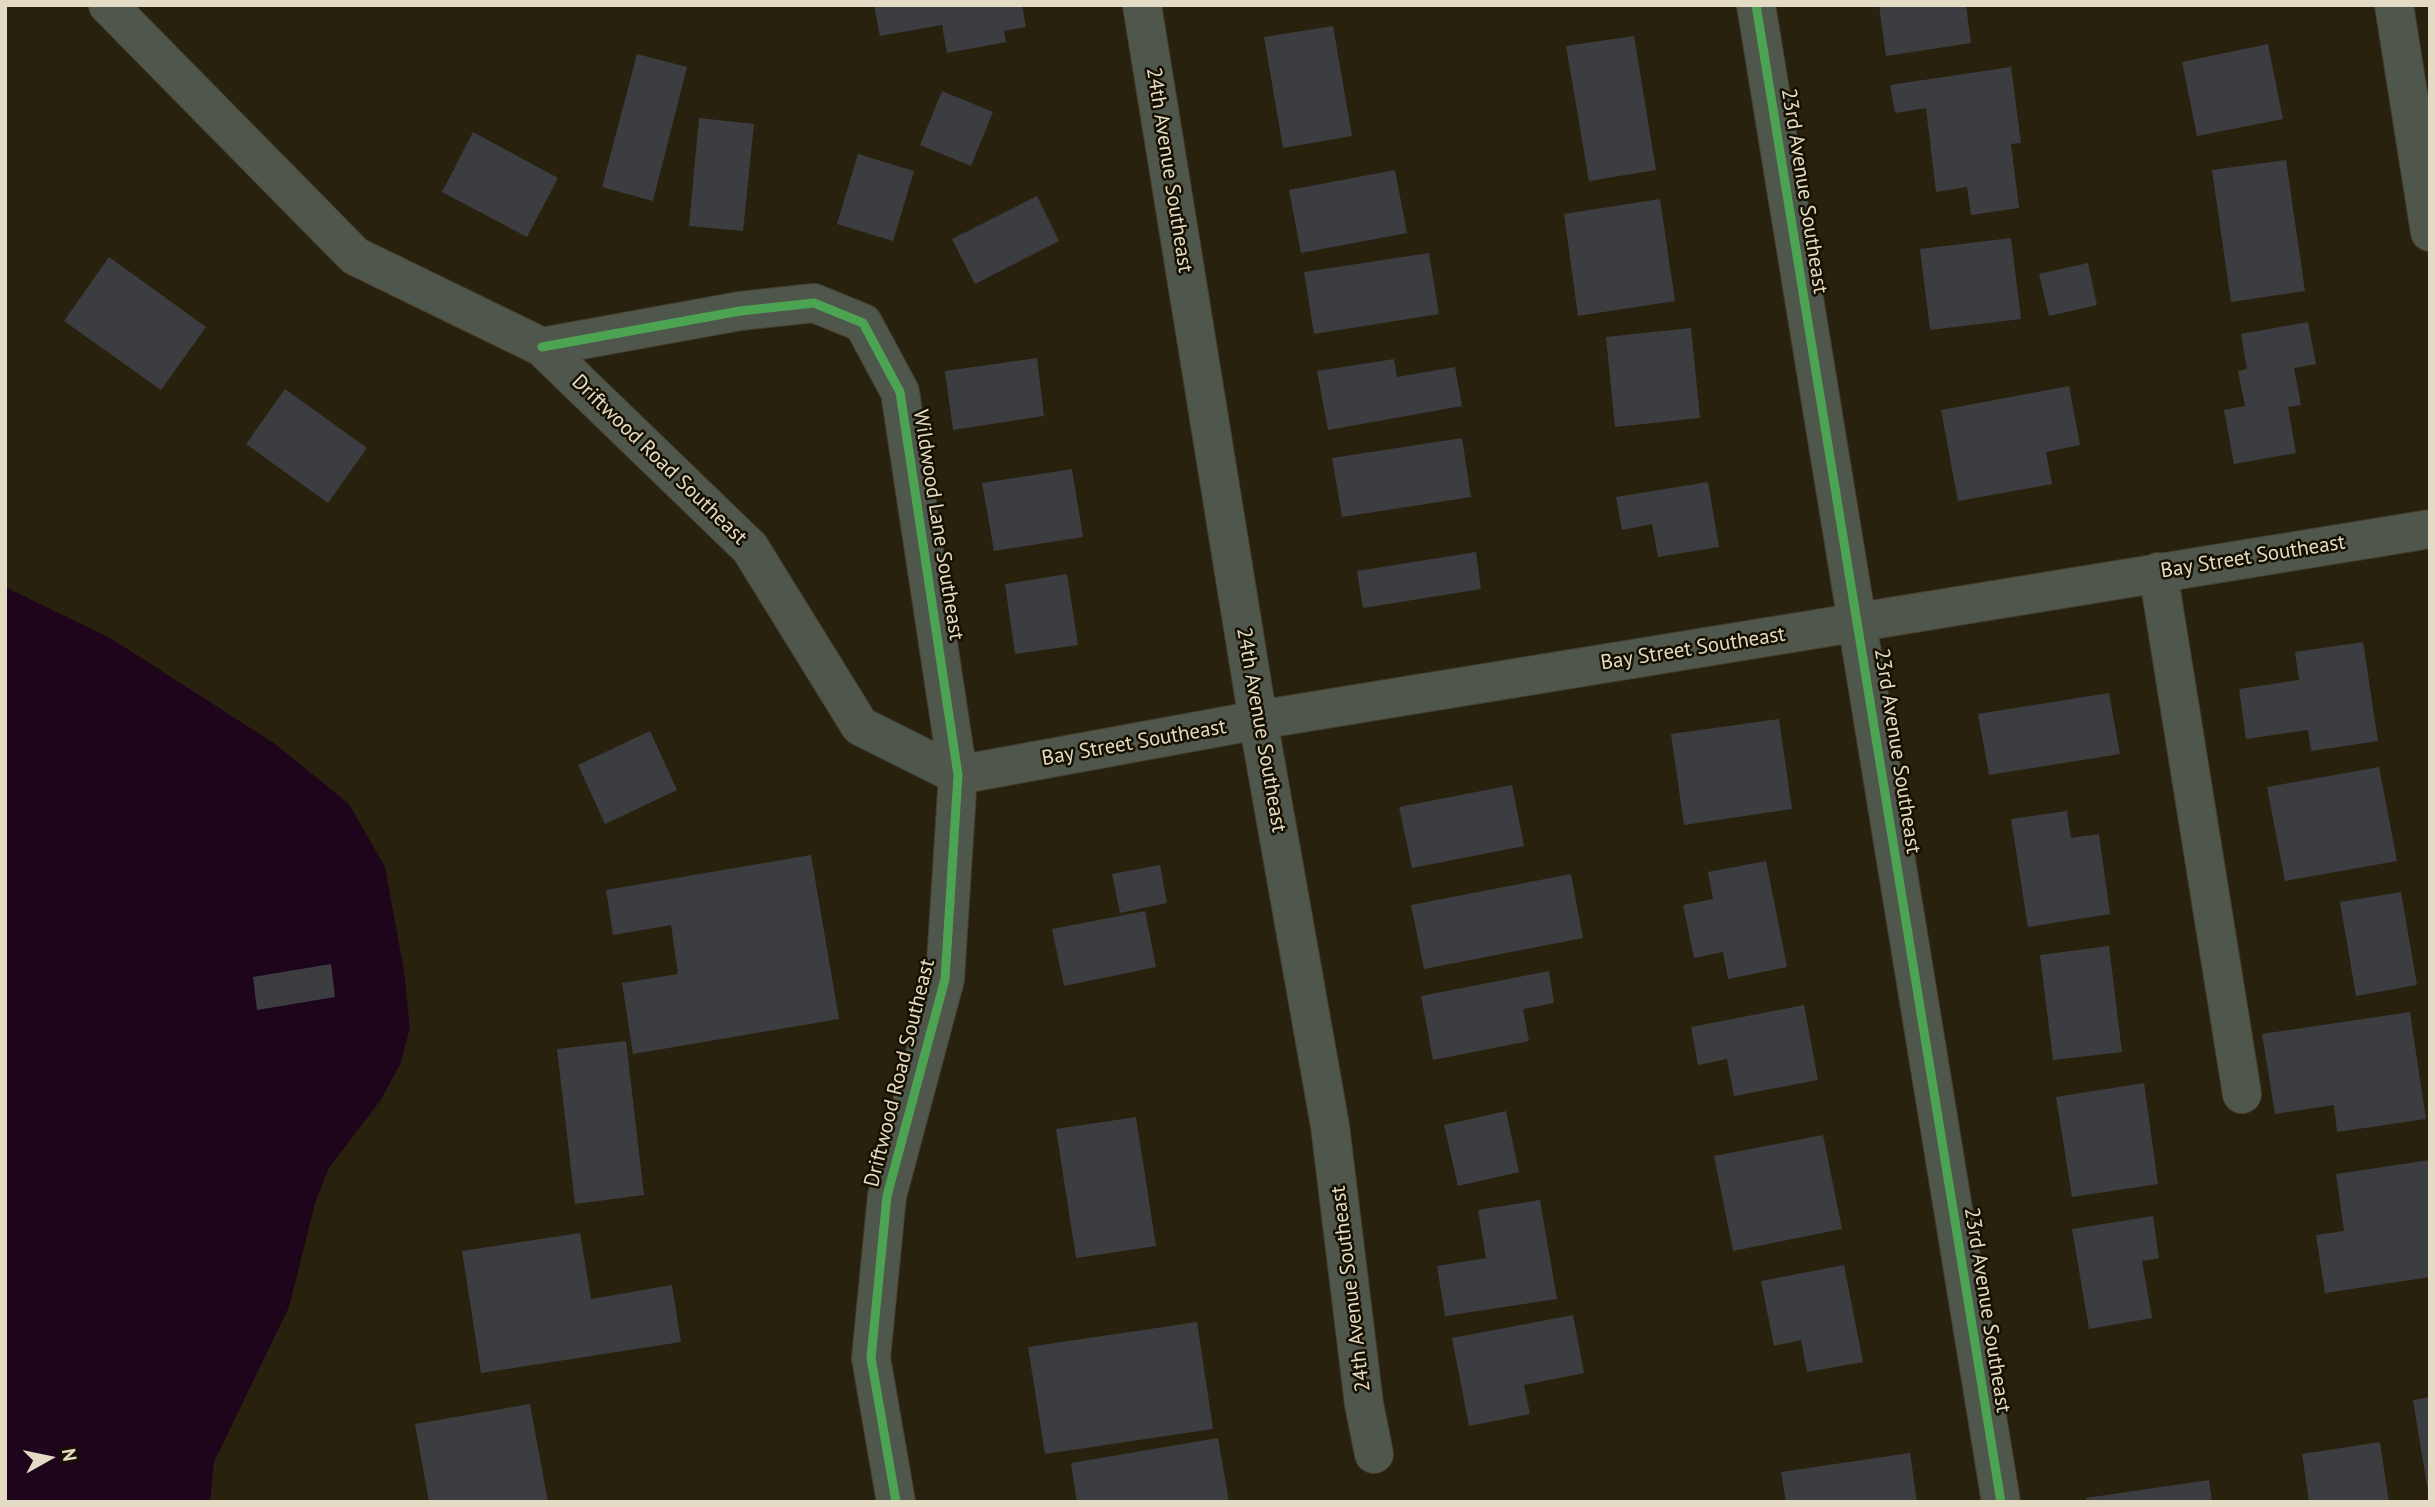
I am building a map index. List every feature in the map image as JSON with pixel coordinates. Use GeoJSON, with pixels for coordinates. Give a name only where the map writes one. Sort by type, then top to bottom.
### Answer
{"type":"FeatureCollection","features":[{"type":"Feature","properties":{"kind":"street","name":"Driftwood Road Southeast"},"geometry":{"type":"LineString","coordinates":[[110,5],[355,256],[542,347],[750,548],[860,726],[958,775],[945,979],[887,1196],[871,1358],[896,1502]]}},
{"type":"Feature","properties":{"kind":"street","name":"24th Avenue Southeast"},"geometry":{"type":"LineString","coordinates":[[1142,5],[1258,720],[1330,1126],[1364,1404],[1374,1454]]}},
{"type":"Feature","properties":{"kind":"street","name":"23rd Avenue Southeast"},"geometry":{"type":"LineString","coordinates":[[1756,5],[2001,1502]]}},
{"type":"Feature","properties":{"kind":"street"},"geometry":{"type":"LineString","coordinates":[[2394,5],[2430,232]]}},
{"type":"Feature","properties":{"kind":"street","name":"Wildwood Lane Southeast"},"geometry":{"type":"LineString","coordinates":[[542,347],[740,311],[814,303],[863,323],[900,392],[958,775]]}},
{"type":"Feature","properties":{"kind":"street","name":"Bay Street Southeast"},"geometry":{"type":"LineString","coordinates":[[958,775],[1258,720],[2430,529]]}},
{"type":"Feature","properties":{"kind":"street"},"geometry":{"type":"LineString","coordinates":[[2158,572],[2242,1094]]}},
{"type":"Feature","properties":{"kind":"shaded area"},"geometry":{"type":"Polygon","coordinates":[[[5,587],[112,639],[275,744],[349,804],[385,867],[404,971],[410,1028],[400,1065],[380,1101],[329,1168],[315,1203],[289,1307],[214,1462],[210,1502],[5,1502],[5,587]]]}},
{"type":"Feature","properties":{"kind":"building"},"geometry":{"type":"Polygon","coordinates":[[[874,5],[1022,5],[1026,27],[1004,31],[1006,42],[947,53],[942,25],[880,36],[874,5]]]}},
{"type":"Feature","properties":{"kind":"building"},"geometry":{"type":"Polygon","coordinates":[[[1879,5],[1966,5],[1971,43],[1886,56],[1879,5]]]}},
{"type":"Feature","properties":{"kind":"building"},"geometry":{"type":"Polygon","coordinates":[[[1333,26],[1352,136],[1283,148],[1264,37],[1333,26]]]}},
{"type":"Feature","properties":{"kind":"building"},"geometry":{"type":"Polygon","coordinates":[[[1634,36],[1656,170],[1589,181],[1566,46],[1634,36]]]}},
{"type":"Feature","properties":{"kind":"building"},"geometry":{"type":"Polygon","coordinates":[[[2268,44],[2283,119],[2197,136],[2182,62],[2268,44]]]}},
{"type":"Feature","properties":{"kind":"building"},"geometry":{"type":"Polygon","coordinates":[[[637,54],[687,67],[653,201],[602,187],[637,54]]]}},
{"type":"Feature","properties":{"kind":"building"},"geometry":{"type":"Polygon","coordinates":[[[2011,67],[2021,143],[2011,144],[2019,208],[1971,215],[1967,187],[1936,192],[1926,108],[1895,113],[1890,85],[2011,67]]]}},
{"type":"Feature","properties":{"kind":"building"},"geometry":{"type":"Polygon","coordinates":[[[942,91],[993,112],[971,166],[920,145],[942,91]]]}},
{"type":"Feature","properties":{"kind":"building"},"geometry":{"type":"Polygon","coordinates":[[[699,118],[754,124],[743,231],[689,226],[699,118]]]}},
{"type":"Feature","properties":{"kind":"building"},"geometry":{"type":"Polygon","coordinates":[[[473,132],[558,178],[527,237],[442,192],[473,132]]]}},
{"type":"Feature","properties":{"kind":"building"},"geometry":{"type":"Polygon","coordinates":[[[858,154],[914,171],[893,241],[837,224],[858,154]]]}},
{"type":"Feature","properties":{"kind":"building"},"geometry":{"type":"Polygon","coordinates":[[[2286,160],[2305,291],[2231,302],[2212,170],[2286,160]]]}},
{"type":"Feature","properties":{"kind":"building"},"geometry":{"type":"Polygon","coordinates":[[[1395,170],[1407,233],[1301,253],[1289,190],[1395,170]]]}},
{"type":"Feature","properties":{"kind":"building"},"geometry":{"type":"Polygon","coordinates":[[[1037,196],[1059,241],[975,284],[952,239],[1037,196]]]}},
{"type":"Feature","properties":{"kind":"building"},"geometry":{"type":"Polygon","coordinates":[[[1660,199],[1675,301],[1578,316],[1564,214],[1660,199]]]}},
{"type":"Feature","properties":{"kind":"building"},"geometry":{"type":"Polygon","coordinates":[[[2011,238],[2021,319],[1930,330],[1920,249],[2011,238]]]}},
{"type":"Feature","properties":{"kind":"building"},"geometry":{"type":"Polygon","coordinates":[[[1429,253],[1439,314],[1314,334],[1304,272],[1429,253]]]}},
{"type":"Feature","properties":{"kind":"building"},"geometry":{"type":"Polygon","coordinates":[[[109,257],[206,327],[161,390],[64,321],[109,257]]]}},
{"type":"Feature","properties":{"kind":"building"},"geometry":{"type":"Polygon","coordinates":[[[2088,263],[2097,305],[2049,316],[2039,274],[2088,263]]]}},
{"type":"Feature","properties":{"kind":"building"},"geometry":{"type":"Polygon","coordinates":[[[2308,322],[2316,364],[2294,368],[2301,405],[2288,407],[2296,453],[2234,464],[2224,410],[2245,406],[2238,371],[2247,369],[2241,334],[2308,322]]]}},
{"type":"Feature","properties":{"kind":"building"},"geometry":{"type":"Polygon","coordinates":[[[1691,328],[1700,418],[1615,427],[1606,337],[1691,328]]]}},
{"type":"Feature","properties":{"kind":"building"},"geometry":{"type":"Polygon","coordinates":[[[1037,358],[1044,416],[953,430],[945,371],[1037,358]]]}},
{"type":"Feature","properties":{"kind":"building"},"geometry":{"type":"Polygon","coordinates":[[[1394,359],[1397,377],[1455,367],[1462,406],[1328,430],[1317,371],[1394,359]]]}},
{"type":"Feature","properties":{"kind":"building"},"geometry":{"type":"Polygon","coordinates":[[[2069,386],[2080,445],[2046,452],[2052,484],[1958,501],[1941,410],[2069,386]]]}},
{"type":"Feature","properties":{"kind":"building"},"geometry":{"type":"Polygon","coordinates":[[[285,389],[367,448],[328,503],[246,444],[285,389]]]}},
{"type":"Feature","properties":{"kind":"building"},"geometry":{"type":"Polygon","coordinates":[[[1462,438],[1471,497],[1342,517],[1332,458],[1462,438]]]}},
{"type":"Feature","properties":{"kind":"building"},"geometry":{"type":"Polygon","coordinates":[[[1072,469],[1083,537],[994,551],[982,483],[1072,469]]]}},
{"type":"Feature","properties":{"kind":"building"},"geometry":{"type":"Polygon","coordinates":[[[1708,482],[1719,547],[1658,557],[1652,524],[1622,530],[1616,497],[1708,482]]]}},
{"type":"Feature","properties":{"kind":"building"},"geometry":{"type":"Polygon","coordinates":[[[1476,552],[1481,589],[1363,608],[1357,571],[1476,552]]]}},
{"type":"Feature","properties":{"kind":"building"},"geometry":{"type":"Polygon","coordinates":[[[1067,574],[1078,645],[1015,654],[1005,584],[1067,574]]]}},
{"type":"Feature","properties":{"kind":"building"},"geometry":{"type":"Polygon","coordinates":[[[2363,642],[2378,741],[2311,751],[2308,730],[2246,739],[2239,689],[2299,680],[2295,652],[2363,642]]]}},
{"type":"Feature","properties":{"kind":"building"},"geometry":{"type":"Polygon","coordinates":[[[2109,693],[2120,754],[1989,775],[1978,714],[2109,693]]]}},
{"type":"Feature","properties":{"kind":"building"},"geometry":{"type":"Polygon","coordinates":[[[1779,719],[1792,809],[1684,825],[1671,734],[1779,719]]]}},
{"type":"Feature","properties":{"kind":"building"},"geometry":{"type":"Polygon","coordinates":[[[650,731],[677,790],[605,824],[578,765],[650,731]]]}},
{"type":"Feature","properties":{"kind":"building"},"geometry":{"type":"Polygon","coordinates":[[[2379,767],[2397,861],[2285,881],[2267,787],[2379,767]]]}},
{"type":"Feature","properties":{"kind":"building"},"geometry":{"type":"Polygon","coordinates":[[[1512,785],[1524,846],[1412,868],[1399,807],[1512,785]]]}},
{"type":"Feature","properties":{"kind":"building"},"geometry":{"type":"Polygon","coordinates":[[[2067,811],[2071,838],[2099,834],[2110,914],[2028,927],[2011,819],[2067,811]]]}},
{"type":"Feature","properties":{"kind":"building"},"geometry":{"type":"Polygon","coordinates":[[[811,855],[839,1019],[633,1054],[622,983],[678,974],[671,925],[613,935],[606,890],[811,855]]]}},
{"type":"Feature","properties":{"kind":"building"},"geometry":{"type":"Polygon","coordinates":[[[1766,861],[1787,967],[1728,979],[1723,952],[1694,958],[1683,905],[1713,899],[1708,872],[1766,861]]]}},
{"type":"Feature","properties":{"kind":"building"},"geometry":{"type":"Polygon","coordinates":[[[1160,865],[1167,903],[1120,913],[1112,874],[1160,865]]]}},
{"type":"Feature","properties":{"kind":"building"},"geometry":{"type":"Polygon","coordinates":[[[1571,874],[1583,938],[1424,969],[1411,905],[1571,874]]]}},
{"type":"Feature","properties":{"kind":"building"},"geometry":{"type":"Polygon","coordinates":[[[2401,892],[2417,985],[2356,996],[2340,902],[2401,892]]]}},
{"type":"Feature","properties":{"kind":"building"},"geometry":{"type":"Polygon","coordinates":[[[1145,911],[1156,967],[1064,986],[1052,929],[1145,911]]]}},
{"type":"Feature","properties":{"kind":"building"},"geometry":{"type":"Polygon","coordinates":[[[2109,946],[2122,1052],[2053,1060],[2040,955],[2109,946]]]}},
{"type":"Feature","properties":{"kind":"building"},"geometry":{"type":"Polygon","coordinates":[[[331,964],[335,997],[257,1010],[253,977],[331,964]]]}},
{"type":"Feature","properties":{"kind":"building"},"geometry":{"type":"Polygon","coordinates":[[[1549,971],[1554,1003],[1523,1009],[1529,1041],[1433,1060],[1421,996],[1549,971]]]}},
{"type":"Feature","properties":{"kind":"building"},"geometry":{"type":"Polygon","coordinates":[[[1804,1005],[1818,1080],[1734,1096],[1727,1059],[1698,1065],[1691,1027],[1804,1005]]]}},
{"type":"Feature","properties":{"kind":"building"},"geometry":{"type":"Polygon","coordinates":[[[2410,1012],[2426,1119],[2337,1132],[2334,1105],[2275,1114],[2262,1034],[2410,1012]]]}},
{"type":"Feature","properties":{"kind":"building"},"geometry":{"type":"Polygon","coordinates":[[[626,1041],[644,1195],[575,1204],[557,1049],[626,1041]]]}},
{"type":"Feature","properties":{"kind":"building"},"geometry":{"type":"Polygon","coordinates":[[[2144,1083],[2158,1184],[2072,1197],[2056,1097],[2144,1083]]]}},
{"type":"Feature","properties":{"kind":"building"},"geometry":{"type":"Polygon","coordinates":[[[1506,1111],[1519,1172],[1458,1186],[1444,1125],[1506,1111]]]}},
{"type":"Feature","properties":{"kind":"building"},"geometry":{"type":"Polygon","coordinates":[[[1136,1117],[1156,1246],[1076,1258],[1056,1129],[1136,1117]]]}},
{"type":"Feature","properties":{"kind":"building"},"geometry":{"type":"Polygon","coordinates":[[[1823,1135],[1842,1229],[1733,1251],[1714,1156],[1823,1135]]]}},
{"type":"Feature","properties":{"kind":"building"},"geometry":{"type":"Polygon","coordinates":[[[2430,1160],[2430,1277],[2325,1293],[2316,1235],[2344,1231],[2336,1174],[2430,1160]]]}},
{"type":"Feature","properties":{"kind":"building"},"geometry":{"type":"Polygon","coordinates":[[[1540,1200],[1557,1299],[1445,1316],[1437,1266],[1486,1258],[1478,1210],[1540,1200]]]}},
{"type":"Feature","properties":{"kind":"building"},"geometry":{"type":"Polygon","coordinates":[[[2153,1216],[2159,1258],[2142,1261],[2152,1318],[2089,1329],[2072,1229],[2153,1216]]]}},
{"type":"Feature","properties":{"kind":"building"},"geometry":{"type":"Polygon","coordinates":[[[580,1233],[591,1299],[672,1285],[681,1342],[481,1373],[462,1251],[580,1233]]]}},
{"type":"Feature","properties":{"kind":"building"},"geometry":{"type":"Polygon","coordinates":[[[1844,1265],[1863,1362],[1807,1372],[1801,1340],[1774,1346],[1761,1281],[1844,1265]]]}},
{"type":"Feature","properties":{"kind":"building"},"geometry":{"type":"Polygon","coordinates":[[[1573,1315],[1584,1373],[1524,1385],[1530,1414],[1469,1426],[1452,1338],[1573,1315]]]}},
{"type":"Feature","properties":{"kind":"building"},"geometry":{"type":"Polygon","coordinates":[[[1197,1322],[1213,1429],[1045,1454],[1028,1347],[1197,1322]]]}},
{"type":"Feature","properties":{"kind":"building"},"geometry":{"type":"Polygon","coordinates":[[[2430,1397],[2430,1492],[2428,1492],[2413,1400],[2430,1397]]]}},
{"type":"Feature","properties":{"kind":"building"},"geometry":{"type":"Polygon","coordinates":[[[530,1404],[548,1502],[429,1502],[415,1424],[530,1404]]]}},
{"type":"Feature","properties":{"kind":"building"},"geometry":{"type":"Polygon","coordinates":[[[1218,1438],[1229,1502],[1077,1502],[1071,1463],[1218,1438]]]}},
{"type":"Feature","properties":{"kind":"building"},"geometry":{"type":"Polygon","coordinates":[[[2380,1442],[2389,1502],[2309,1502],[2302,1454],[2380,1442]]]}},
{"type":"Feature","properties":{"kind":"building"},"geometry":{"type":"Polygon","coordinates":[[[1910,1453],[1917,1502],[1786,1502],[1781,1472],[1910,1453]]]}},
{"type":"Feature","properties":{"kind":"building"},"geometry":{"type":"Polygon","coordinates":[[[2209,1480],[2212,1502],[2087,1502],[2086,1498],[2209,1480]]]}},
{"type":"Feature","properties":{"kind":"cycle path"},"geometry":{"type":"LineString","coordinates":[[1756,5],[2001,1502]]}},
{"type":"Feature","properties":{"kind":"cycle path"},"geometry":{"type":"LineString","coordinates":[[542,347],[740,311],[814,303],[863,323],[900,392],[958,775],[945,979],[887,1196],[871,1358],[896,1502]]}}]}
